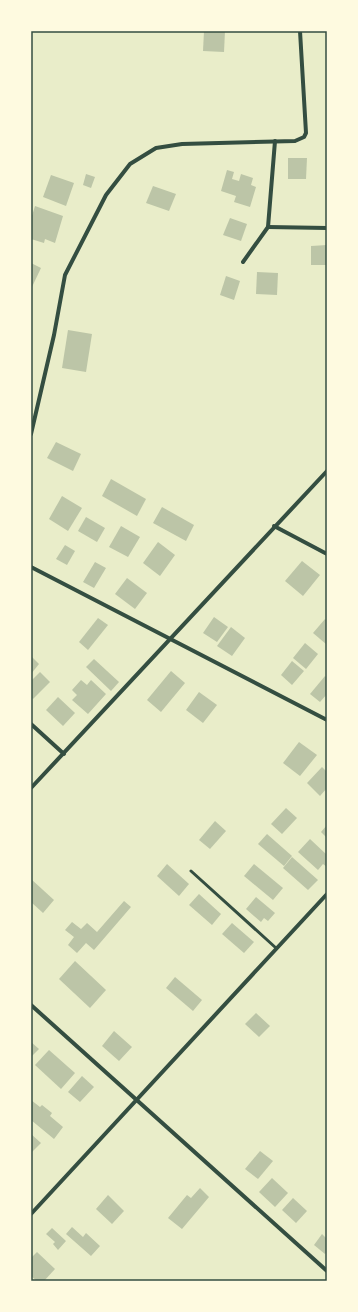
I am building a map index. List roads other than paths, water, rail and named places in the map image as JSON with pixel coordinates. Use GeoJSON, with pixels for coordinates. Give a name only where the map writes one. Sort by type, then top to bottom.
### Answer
{"type":"FeatureCollection","features":[{"type":"Feature","properties":{"kind":"street"},"geometry":{"type":"LineString","coordinates":[[31,434],[54,335],[65,275],[106,195],[130,164],[156,148],[182,144],[295,141],[304,137],[306,133],[300,31]]}},
{"type":"Feature","properties":{"kind":"street"},"geometry":{"type":"LineString","coordinates":[[243,262],[268,227],[275,141]]}},
{"type":"Feature","properties":{"kind":"street"},"geometry":{"type":"LineString","coordinates":[[268,227],[327,228]]}},
{"type":"Feature","properties":{"kind":"street"},"geometry":{"type":"LineString","coordinates":[[31,788],[170,640],[274,526],[327,471]]}},
{"type":"Feature","properties":{"kind":"street"},"geometry":{"type":"LineString","coordinates":[[274,526],[327,554]]}},
{"type":"Feature","properties":{"kind":"street"},"geometry":{"type":"LineString","coordinates":[[31,567],[327,720]]}},
{"type":"Feature","properties":{"kind":"street"},"geometry":{"type":"LineString","coordinates":[[31,724],[64,754]]}},
{"type":"Feature","properties":{"kind":"street"},"geometry":{"type":"LineString","coordinates":[[31,1214],[327,894]]}},
{"type":"Feature","properties":{"kind":"street"},"geometry":{"type":"LineString","coordinates":[[31,1005],[327,1271]]}},
{"type":"Feature","properties":{"kind":"lane"},"geometry":{"type":"LineString","coordinates":[[191,871],[276,948]]}}]}
